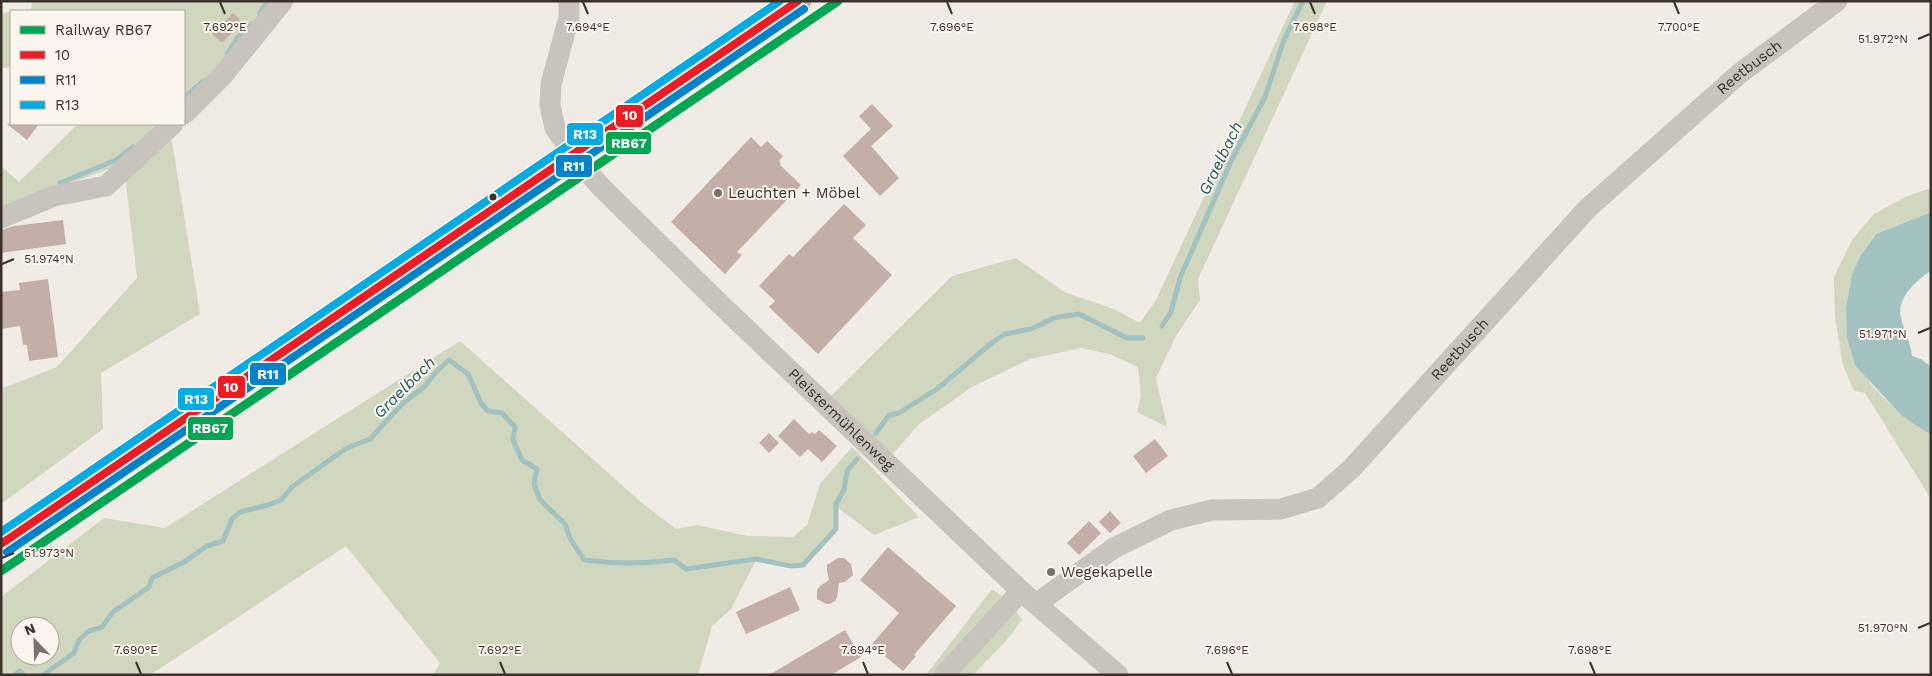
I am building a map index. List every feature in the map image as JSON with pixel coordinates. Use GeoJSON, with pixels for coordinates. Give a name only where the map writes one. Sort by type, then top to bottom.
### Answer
{"type":"FeatureCollection","features":[{"type":"Feature","properties":{"kind":"main road"},"geometry":{"type":"LineString","coordinates":[[1,544],[798,1]]}},
{"type":"Feature","properties":{"kind":"street"},"geometry":{"type":"LineString","coordinates":[[185,113],[224,74],[283,1]]}},
{"type":"Feature","properties":{"kind":"street","name":"Pleistermühlenweg"},"geometry":{"type":"LineString","coordinates":[[569,1],[569,17],[551,84],[550,105],[555,128],[573,154],[601,188],[718,302],[1028,598],[1118,675]]}},
{"type":"Feature","properties":{"kind":"street","name":"Reetbusch"},"geometry":{"type":"LineString","coordinates":[[944,675],[1028,598],[1114,548],[1172,520],[1212,510],[1281,509],[1318,498],[1352,468],[1588,208],[1739,74],[1837,1]]}},
{"type":"Feature","properties":{"kind":"street"},"geometry":{"type":"LineString","coordinates":[[1,218],[54,196],[106,186],[172,125]]}},
{"type":"Feature","properties":{"kind":"green space"},"geometry":{"type":"Polygon","coordinates":[[[32,1],[271,1],[223,62],[185,99],[185,10],[31,10],[32,1]]]}},
{"type":"Feature","properties":{"kind":"green space"},"geometry":{"type":"Polygon","coordinates":[[[1295,1],[1327,1],[1198,279],[1200,300],[1176,336],[1156,378],[1167,427],[1137,412],[1141,396],[1138,367],[1110,354],[1081,348],[1030,359],[972,387],[919,424],[886,462],[824,403],[952,276],[1016,258],[1064,292],[1114,309],[1140,323],[1156,300],[1295,1]]]}},
{"type":"Feature","properties":{"kind":"green space"},"geometry":{"type":"Polygon","coordinates":[[[10,12],[10,67],[2,68],[1,13],[10,12]]]}},
{"type":"Feature","properties":{"kind":"green space"},"geometry":{"type":"Polygon","coordinates":[[[77,125],[158,125],[112,168],[1,208],[1,166],[19,182],[77,125]]]}},
{"type":"Feature","properties":{"kind":"green space"},"geometry":{"type":"Polygon","coordinates":[[[171,135],[200,314],[101,373],[103,429],[1,504],[1,389],[57,367],[137,278],[125,175],[171,135]]]}},
{"type":"Feature","properties":{"kind":"green space"},"geometry":{"type":"Polygon","coordinates":[[[1931,188],[1931,212],[1875,234],[1861,255],[1852,274],[1846,307],[1870,384],[1902,416],[1931,435],[1931,499],[1865,393],[1854,391],[1843,365],[1835,317],[1834,277],[1852,240],[1874,214],[1905,197],[1931,188]]]}},
{"type":"Feature","properties":{"kind":"green space"},"geometry":{"type":"Polygon","coordinates":[[[460,341],[642,503],[676,529],[697,525],[748,536],[793,537],[807,525],[820,484],[852,447],[919,517],[874,535],[837,507],[836,529],[803,565],[791,566],[756,560],[731,609],[712,626],[698,675],[433,675],[440,663],[346,546],[150,675],[1,675],[1,597],[104,518],[165,528],[460,341]]]}},
{"type":"Feature","properties":{"kind":"green space"},"geometry":{"type":"Polygon","coordinates":[[[992,589],[1010,602],[1022,620],[1005,642],[973,675],[926,675],[992,589]]]}},
{"type":"Feature","properties":{"kind":"water"},"geometry":{"type":"Polygon","coordinates":[[[1931,212],[1931,271],[1919,279],[1908,291],[1901,304],[1900,311],[1912,356],[1921,359],[1931,367],[1931,435],[1902,416],[1855,365],[1847,337],[1846,307],[1852,274],[1861,255],[1876,234],[1931,212]]]}},
{"type":"Feature","properties":{"kind":"building"},"geometry":{"type":"Polygon","coordinates":[[[233,13],[242,22],[222,43],[212,34],[233,13]]]}},
{"type":"Feature","properties":{"kind":"building"},"geometry":{"type":"Polygon","coordinates":[[[872,104],[893,126],[871,146],[899,178],[880,196],[843,156],[871,129],[859,116],[872,104]]]}},
{"type":"Feature","properties":{"kind":"building"},"geometry":{"type":"Polygon","coordinates":[[[7,124],[38,125],[27,140],[7,124]]]}},
{"type":"Feature","properties":{"kind":"building"},"geometry":{"type":"Polygon","coordinates":[[[751,137],[761,147],[767,141],[783,156],[779,161],[780,165],[801,185],[737,252],[742,255],[725,274],[671,222],[751,137]]]}},
{"type":"Feature","properties":{"kind":"building"},"geometry":{"type":"Polygon","coordinates":[[[844,204],[866,225],[853,238],[892,275],[818,354],[769,307],[775,301],[759,286],[789,254],[793,257],[844,204]]]}},
{"type":"Feature","properties":{"kind":"building"},"geometry":{"type":"Polygon","coordinates":[[[63,220],[66,244],[1,253],[1,230],[14,226],[63,220]]]}},
{"type":"Feature","properties":{"kind":"building"},"geometry":{"type":"Polygon","coordinates":[[[48,279],[58,357],[29,361],[27,345],[23,345],[20,326],[1,329],[1,292],[20,290],[19,283],[48,279]]]}},
{"type":"Feature","properties":{"kind":"building"},"geometry":{"type":"Polygon","coordinates":[[[794,419],[809,434],[812,432],[815,434],[819,430],[837,446],[822,462],[808,449],[800,457],[778,436],[794,419]]]}},
{"type":"Feature","properties":{"kind":"building"},"geometry":{"type":"Polygon","coordinates":[[[769,433],[779,443],[769,453],[759,443],[769,433]]]}},
{"type":"Feature","properties":{"kind":"building"},"geometry":{"type":"Polygon","coordinates":[[[1155,439],[1168,456],[1146,473],[1133,456],[1155,439]]]}},
{"type":"Feature","properties":{"kind":"building"},"geometry":{"type":"Polygon","coordinates":[[[1110,511],[1121,523],[1110,533],[1099,522],[1110,511]]]}},
{"type":"Feature","properties":{"kind":"building"},"geometry":{"type":"Polygon","coordinates":[[[1089,521],[1101,533],[1079,555],[1067,543],[1089,521]]]}},
{"type":"Feature","properties":{"kind":"building"},"geometry":{"type":"Polygon","coordinates":[[[888,547],[956,606],[914,655],[916,656],[903,671],[871,645],[899,613],[860,580],[888,547]]]}},
{"type":"Feature","properties":{"kind":"building"},"geometry":{"type":"Polygon","coordinates":[[[838,558],[844,558],[851,564],[853,575],[845,582],[839,583],[835,601],[826,604],[817,599],[817,590],[829,580],[827,565],[838,558]]]}},
{"type":"Feature","properties":{"kind":"building"},"geometry":{"type":"Polygon","coordinates":[[[790,587],[800,610],[746,634],[736,612],[790,587]]]}},
{"type":"Feature","properties":{"kind":"building"},"geometry":{"type":"Polygon","coordinates":[[[845,630],[861,657],[831,675],[769,675],[845,630]]]}},
{"type":"Feature","properties":{"kind":"waterway"},"geometry":{"type":"LineString","coordinates":[[260,13],[268,1]]}},
{"type":"Feature","properties":{"kind":"waterway","name":"Graelbach"},"geometry":{"type":"LineString","coordinates":[[1162,326],[1171,312],[1180,278],[1232,159],[1265,97],[1284,40],[1303,1]]}},
{"type":"Feature","properties":{"kind":"waterway"},"geometry":{"type":"LineString","coordinates":[[227,54],[238,37],[252,24]]}},
{"type":"Feature","properties":{"kind":"waterway"},"geometry":{"type":"LineString","coordinates":[[185,97],[202,82]]}},
{"type":"Feature","properties":{"kind":"waterway"},"geometry":{"type":"LineString","coordinates":[[60,183],[116,160],[133,147]]}},
{"type":"Feature","properties":{"kind":"waterway","name":"Graelbach"},"geometry":{"type":"LineString","coordinates":[[876,433],[889,415],[899,413],[937,389],[1005,334],[1031,329],[1054,318],[1079,314],[1127,338],[1143,338]]}},
{"type":"Feature","properties":{"kind":"waterway","name":"Graelbach"},"geometry":{"type":"LineString","coordinates":[[43,675],[74,653],[79,640],[89,631],[102,627],[113,612],[149,587],[152,578],[184,562],[207,546],[223,541],[232,519],[240,512],[281,500],[292,487],[345,449],[370,439],[402,404],[425,386],[449,360],[468,374],[481,403],[488,411],[502,413],[515,427],[513,440],[522,460],[537,469],[534,484],[540,500],[565,524],[570,538],[584,560],[629,563],[674,560],[686,569],[756,559],[791,566],[803,565],[836,529],[836,504],[844,490],[847,471],[857,459]]}},
{"type":"Feature","properties":{"kind":"waterway","name":"Graelbach"},"geometry":{"type":"LineString","coordinates":[[15,675],[20,671],[24,675]]}},
{"type":"Feature","properties":{"kind":"rail line","name":"RB67"},"geometry":{"type":"LineString","coordinates":[[1,571],[838,1]]}},
{"type":"Feature","properties":{"kind":"transit line","name":"R13"},"geometry":{"type":"LineString","coordinates":[[1,532],[780,1]]}},
{"type":"Feature","properties":{"kind":"transit line","name":"10"},"geometry":{"type":"LineString","coordinates":[[1,544],[798,1]]}},
{"type":"Feature","properties":{"kind":"transit line","name":"R11"},"geometry":{"type":"LineString","coordinates":[[7,552],[804,9]]}},
{"type":"Feature","properties":{"kind":"place","name":"Leuchten + Möbel"},"geometry":{"type":"Point","coordinates":[718,193]}},
{"type":"Feature","properties":{"kind":"place","name":"Wegekapelle"},"geometry":{"type":"Point","coordinates":[1051,572]}}]}
